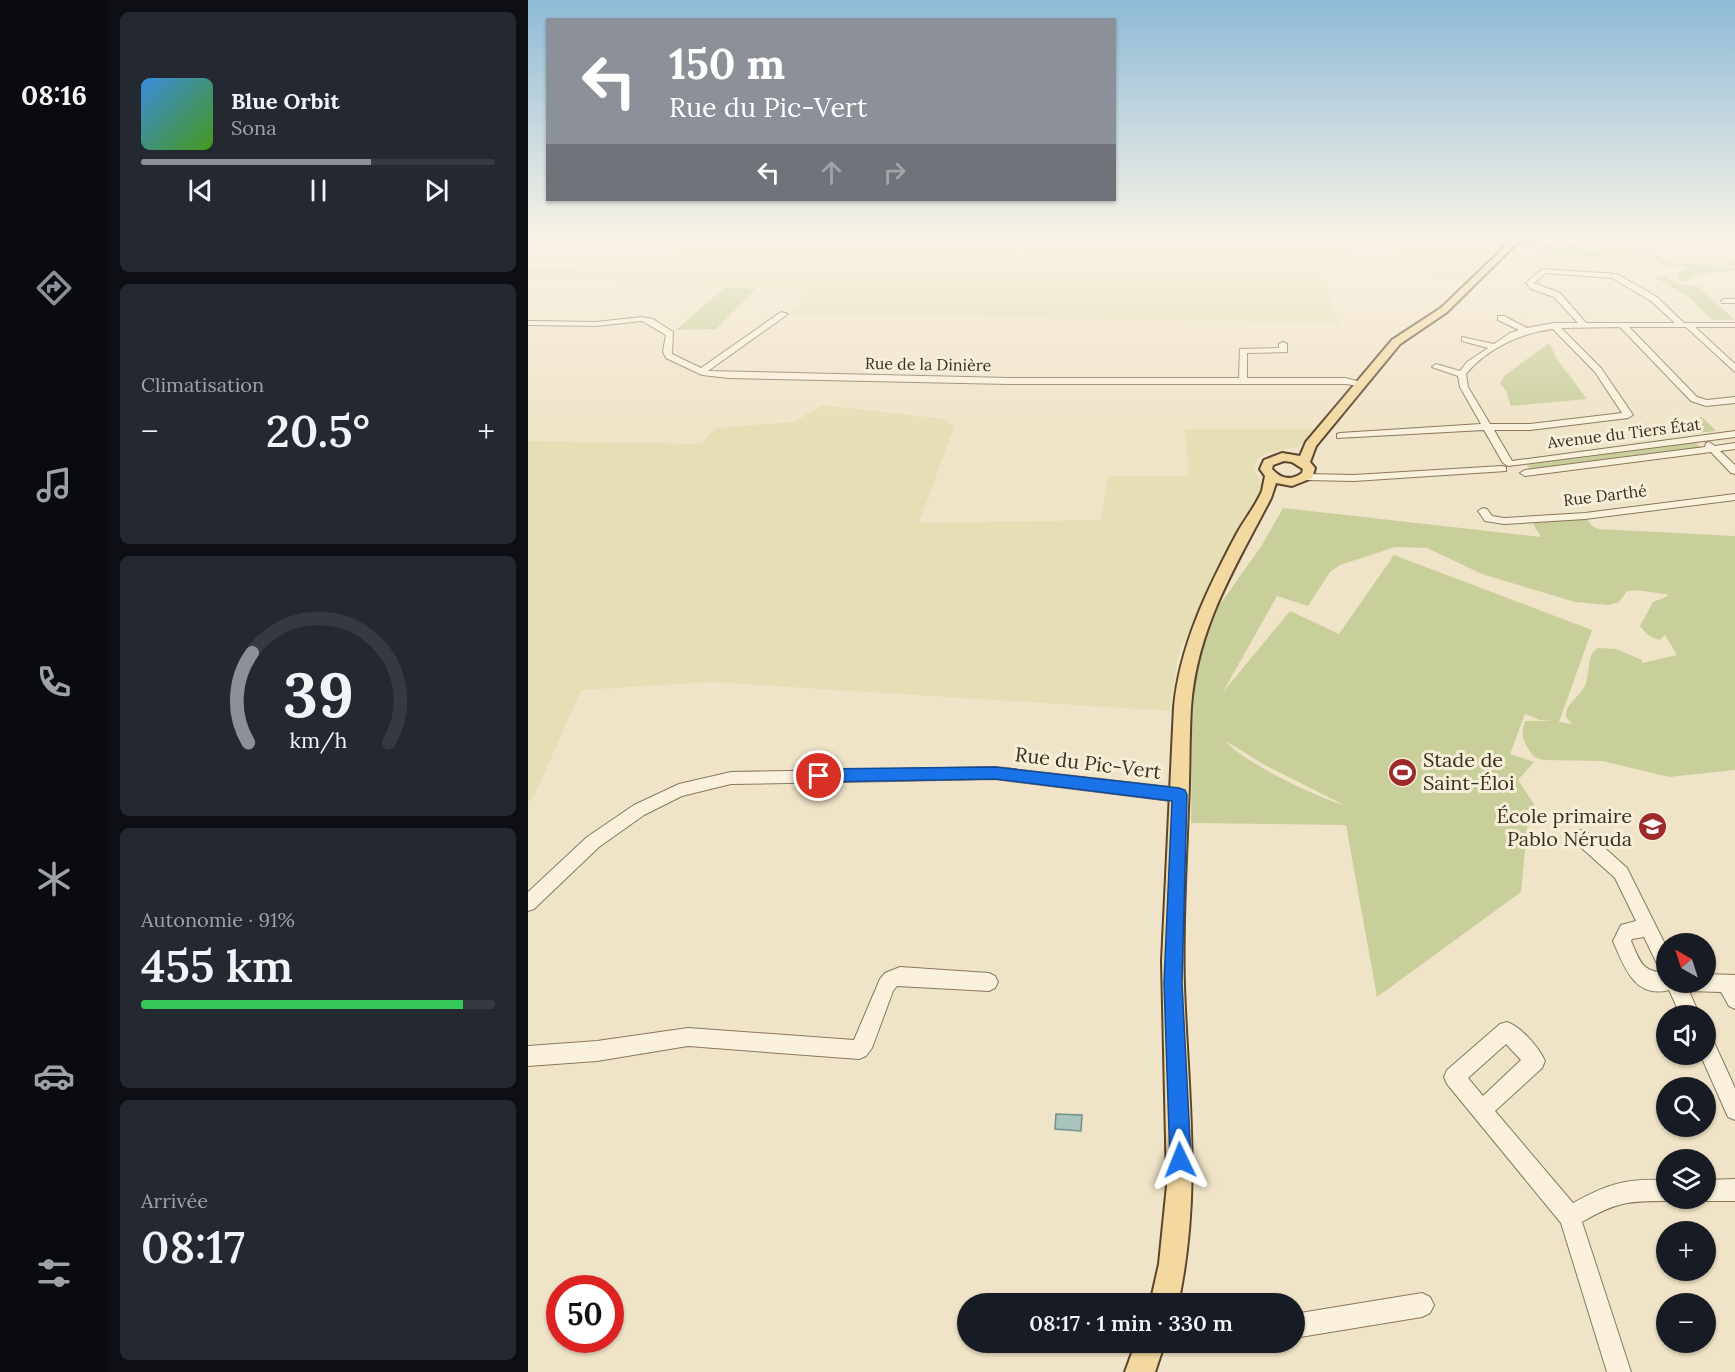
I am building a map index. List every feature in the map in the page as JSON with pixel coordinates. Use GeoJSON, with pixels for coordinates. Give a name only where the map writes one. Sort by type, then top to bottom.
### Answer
{"type":"FeatureCollection","features":[{"type":"Feature","properties":{"kind":"main road"},"geometry":{"type":"LineString","coordinates":[[1310,444],[1306,469],[1297,481],[1287,482],[1271,476],[1266,469],[1268,463],[1277,458],[1286,457],[1310,444],[1396,342],[1451,303]]}},
{"type":"Feature","properties":{"kind":"main road"},"geometry":{"type":"LineString","coordinates":[[1286,457],[1306,469]]}},
{"type":"Feature","properties":{"kind":"main road"},"geometry":{"type":"LineString","coordinates":[[1266,499],[1271,476]]}},
{"type":"Feature","properties":{"kind":"main road"},"geometry":{"type":"LineString","coordinates":[[1167,1293],[1172,1275],[1181,1179],[1173,983],[1179,795],[1186,674],[1192,651],[1245,533],[1266,499],[1287,482]]}},
{"type":"Feature","properties":{"kind":"main road"},"geometry":{"type":"LineString","coordinates":[[1140,1372],[1147,1353]]}},
{"type":"Feature","properties":{"kind":"street"},"geometry":{"type":"LineString","coordinates":[[1564,303],[1584,325]]}},
{"type":"Feature","properties":{"kind":"street"},"geometry":{"type":"LineString","coordinates":[[1659,303],[1735,369]]}},
{"type":"Feature","properties":{"kind":"street"},"geometry":{"type":"LineString","coordinates":[[702,371],[784,314]]}},
{"type":"Feature","properties":{"kind":"street"},"geometry":{"type":"LineString","coordinates":[[1501,318],[1525,330]]}},
{"type":"Feature","properties":{"kind":"street","name":"Rue de la Dinière"},"geometry":{"type":"LineString","coordinates":[[528,323],[596,324],[646,320],[670,334],[666,352],[669,356],[702,371],[729,375],[1361,383]]}},
{"type":"Feature","properties":{"kind":"street"},"geometry":{"type":"LineString","coordinates":[[1621,324],[1694,399],[1706,403],[1735,400]]}},
{"type":"Feature","properties":{"kind":"street"},"geometry":{"type":"LineString","coordinates":[[1340,436],[1555,425],[1628,415],[1598,370],[1554,325]]}},
{"type":"Feature","properties":{"kind":"street"},"geometry":{"type":"LineString","coordinates":[[1524,473],[1509,465],[1464,387],[1462,374],[1470,364],[1494,347],[1525,330],[1554,325],[1735,325]]}},
{"type":"Feature","properties":{"kind":"street"},"geometry":{"type":"LineString","coordinates":[[1465,339],[1494,347]]}},
{"type":"Feature","properties":{"kind":"street"},"geometry":{"type":"LineString","coordinates":[[1243,381],[1243,351],[1284,350],[1283,344]]}},
{"type":"Feature","properties":{"kind":"street"},"geometry":{"type":"LineString","coordinates":[[1436,367],[1462,374]]}},
{"type":"Feature","properties":{"kind":"street","name":"Avenue du Tiers État"},"geometry":{"type":"LineString","coordinates":[[1306,469],[1342,478],[1509,465],[1735,434]]}},
{"type":"Feature","properties":{"kind":"street"},"geometry":{"type":"LineString","coordinates":[[1701,438],[1735,471]]}},
{"type":"Feature","properties":{"kind":"street","name":"Avenue du Tiers État"},"geometry":{"type":"LineString","coordinates":[[1509,465],[1506,475],[1735,446]]}},
{"type":"Feature","properties":{"kind":"street","name":"Rue Darthé"},"geometry":{"type":"LineString","coordinates":[[1483,511],[1489,519],[1504,521],[1585,516],[1735,497]]}},
{"type":"Feature","properties":{"kind":"street","name":"Rue du Pic-Vert"},"geometry":{"type":"LineString","coordinates":[[528,903],[593,842],[639,810],[680,790],[731,778],[995,773],[1179,795]]}},
{"type":"Feature","properties":{"kind":"street"},"geometry":{"type":"LineString","coordinates":[[1581,837],[1621,873],[1656,942]]}},
{"type":"Feature","properties":{"kind":"street"},"geometry":{"type":"LineString","coordinates":[[1650,928],[1627,931],[1622,941],[1635,969],[1643,980],[1656,982]]}},
{"type":"Feature","properties":{"kind":"street"},"geometry":{"type":"LineString","coordinates":[[528,1056],[597,1051],[688,1037],[859,1049],[865,1041],[886,985],[891,979],[900,976],[989,982]]}},
{"type":"Feature","properties":{"kind":"street"},"geometry":{"type":"LineString","coordinates":[[1716,986],[1732,989]]}},
{"type":"Feature","properties":{"kind":"street"},"geometry":{"type":"LineString","coordinates":[[1482,1110],[1535,1061],[1507,1031],[1454,1077],[1570,1217],[1619,1372]]}},
{"type":"Feature","properties":{"kind":"street"},"geometry":{"type":"LineString","coordinates":[[1714,1065],[1735,1110]]}},
{"type":"Feature","properties":{"kind":"street"},"geometry":{"type":"LineString","coordinates":[[1570,1217],[1603,1198],[1629,1190],[1656,1190]]}},
{"type":"Feature","properties":{"kind":"street"},"geometry":{"type":"LineString","coordinates":[[1716,1190],[1735,1190]]}},
{"type":"Feature","properties":{"kind":"street"},"geometry":{"type":"LineString","coordinates":[[1305,1324],[1422,1305]]}},
{"type":"Feature","properties":{"kind":"shaded area"},"geometry":{"type":"Polygon","coordinates":[[[798,303],[1332,303],[1343,344],[1335,323],[788,314],[798,303]]]}},
{"type":"Feature","properties":{"kind":"shaded area"},"geometry":{"type":"Polygon","coordinates":[[[822,405],[945,419],[954,427],[919,523],[1101,520],[1108,476],[1189,476],[1185,429],[1318,429],[1298,447],[1266,453],[1257,459],[1254,469],[1263,488],[1242,520],[1178,654],[1170,711],[712,682],[581,690],[536,792],[528,803],[528,441],[701,444],[716,428],[794,422],[822,405]]]}},
{"type":"Feature","properties":{"kind":"green space"},"geometry":{"type":"Polygon","coordinates":[[[707,303],[742,303],[716,329],[676,330],[707,303]]]}},
{"type":"Feature","properties":{"kind":"green space"},"geometry":{"type":"Polygon","coordinates":[[[1695,303],[1716,303],[1735,320],[1713,320],[1695,303]]]}},
{"type":"Feature","properties":{"kind":"green space"},"geometry":{"type":"Polygon","coordinates":[[[1549,343],[1557,359],[1587,399],[1511,406],[1506,391],[1500,384],[1504,376],[1549,343]]]}},
{"type":"Feature","properties":{"kind":"green space"},"geometry":{"type":"Polygon","coordinates":[[[1698,417],[1702,417],[1716,431],[1687,434],[1675,425],[1702,421],[1698,417]]]}},
{"type":"Feature","properties":{"kind":"green space"},"geometry":{"type":"Polygon","coordinates":[[[1693,441],[1702,448],[1532,470],[1525,463],[1693,441]]]}},
{"type":"Feature","properties":{"kind":"green space"},"geometry":{"type":"Polygon","coordinates":[[[1283,508],[1541,537],[1532,522],[1586,518],[1592,526],[1599,529],[1735,536],[1735,770],[1669,777],[1602,761],[1543,760],[1534,757],[1528,748],[1523,736],[1523,726],[1525,721],[1553,721],[1540,720],[1525,714],[1510,754],[1534,762],[1518,780],[1534,804],[1528,820],[1521,892],[1377,997],[1346,825],[1191,823],[1192,698],[1204,641],[1216,610],[1262,545],[1283,508]],[[1395,547],[1340,565],[1330,572],[1308,606],[1277,596],[1223,692],[1290,611],[1339,634],[1394,555],[1592,630],[1559,722],[1572,724],[1566,716],[1567,709],[1585,686],[1591,655],[1598,648],[1616,649],[1642,660],[1642,663],[1677,655],[1665,635],[1660,640],[1657,639],[1640,626],[1653,602],[1668,596],[1666,594],[1627,591],[1619,602],[1608,605],[1575,602],[1482,574],[1427,548],[1395,547]],[[1226,741],[1247,759],[1263,768],[1316,795],[1344,805],[1263,764],[1226,741]]]}},
{"type":"Feature","properties":{"kind":"water"},"geometry":{"type":"Polygon","coordinates":[[[1056,1114],[1082,1115],[1081,1131],[1055,1129],[1056,1114]]]}},
{"type":"Feature","properties":{"kind":"place","name":"Stade de Saint-Éloi"},"geometry":{"type":"Point","coordinates":[1402,772]}},
{"type":"Feature","properties":{"kind":"place","name":"École primaire Pablo Néruda"},"geometry":{"type":"Point","coordinates":[1653,827]}},
{"type":"Feature","properties":{"kind":"route"},"geometry":{"type":"LineString","coordinates":[[819,776],[995,773],[1179,795],[1173,983],[1180,1160]]}}]}
